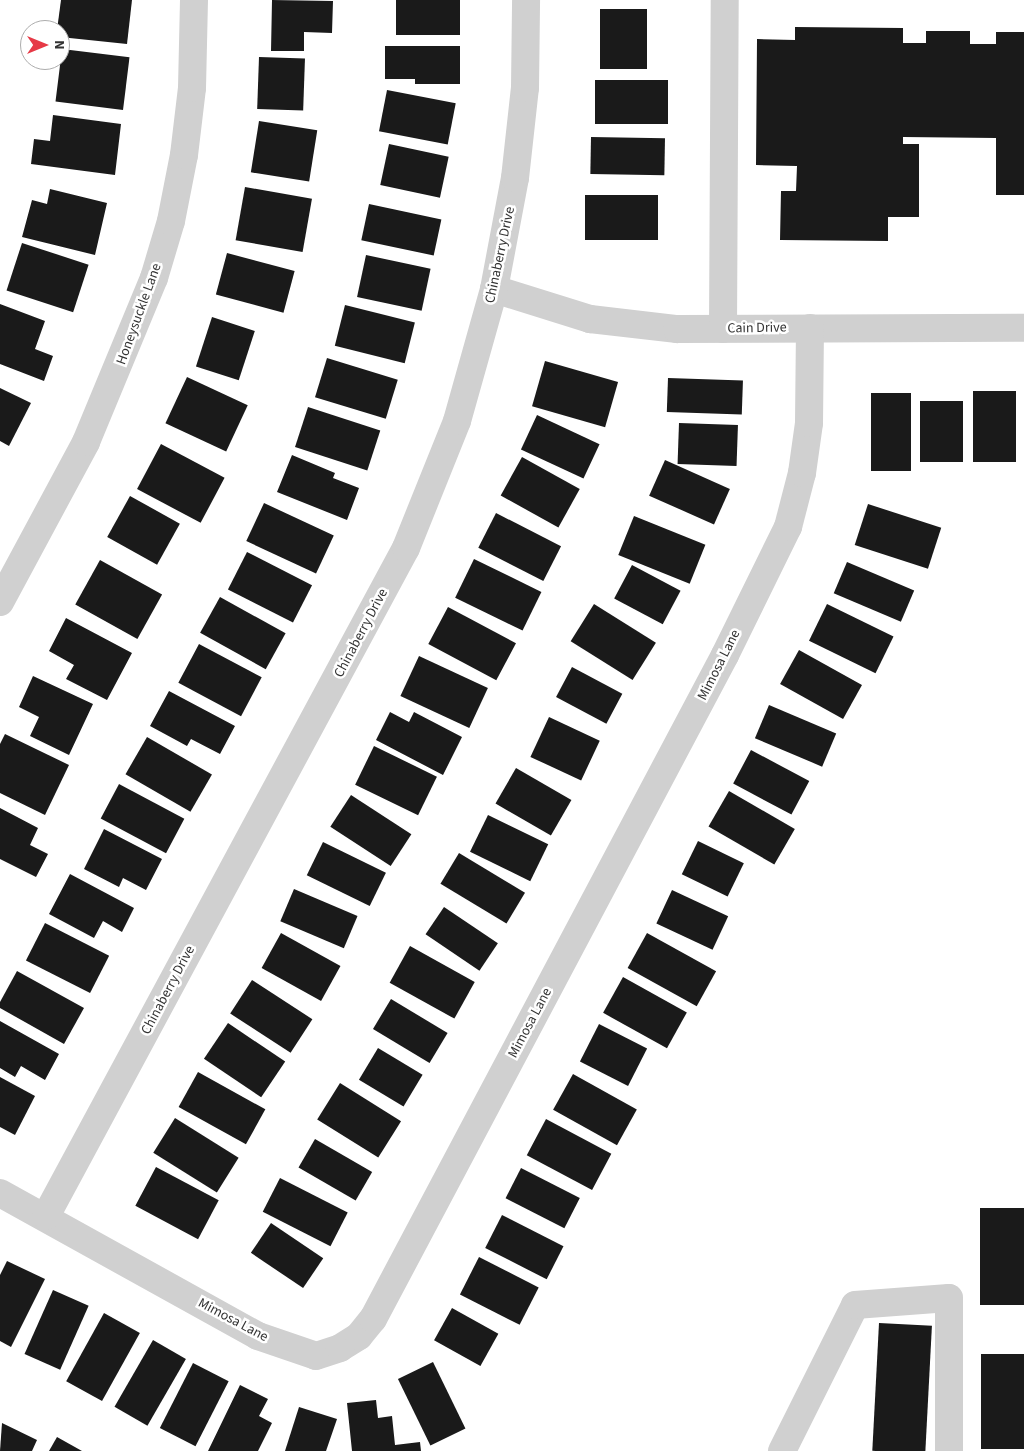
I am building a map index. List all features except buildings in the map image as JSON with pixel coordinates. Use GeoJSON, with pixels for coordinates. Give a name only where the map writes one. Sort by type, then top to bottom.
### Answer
{"type":"FeatureCollection","features":[{"type":"Feature","properties":{"kind":"street","name":"Honeysuckle Lane"},"geometry":{"type":"LineString","coordinates":[[0,602],[86,442],[154,278],[171,221],[184,155],[192,88],[194,0]]}},
{"type":"Feature","properties":{"kind":"street","name":"Chinaberry Drive"},"geometry":{"type":"LineString","coordinates":[[46,1216],[406,548],[457,420],[494,289],[517,160],[525,88],[526,0]]}},
{"type":"Feature","properties":{"kind":"street"},"geometry":{"type":"LineString","coordinates":[[723,329],[725,0]]}},
{"type":"Feature","properties":{"kind":"street","name":"Cain Drive"},"geometry":{"type":"LineString","coordinates":[[494,289],[590,319],[677,329],[1024,328]]}},
{"type":"Feature","properties":{"kind":"street","name":"Mimosa Lane"},"geometry":{"type":"LineString","coordinates":[[0,1193],[46,1216],[258,1336],[316,1356],[340,1348],[359,1336],[368,1325],[725,655],[788,526],[802,473],[809,423],[810,328]]}},
{"type":"Feature","properties":{"kind":"street"},"geometry":{"type":"LineString","coordinates":[[782,1451],[855,1305],[949,1298],[949,1451]]}}]}
